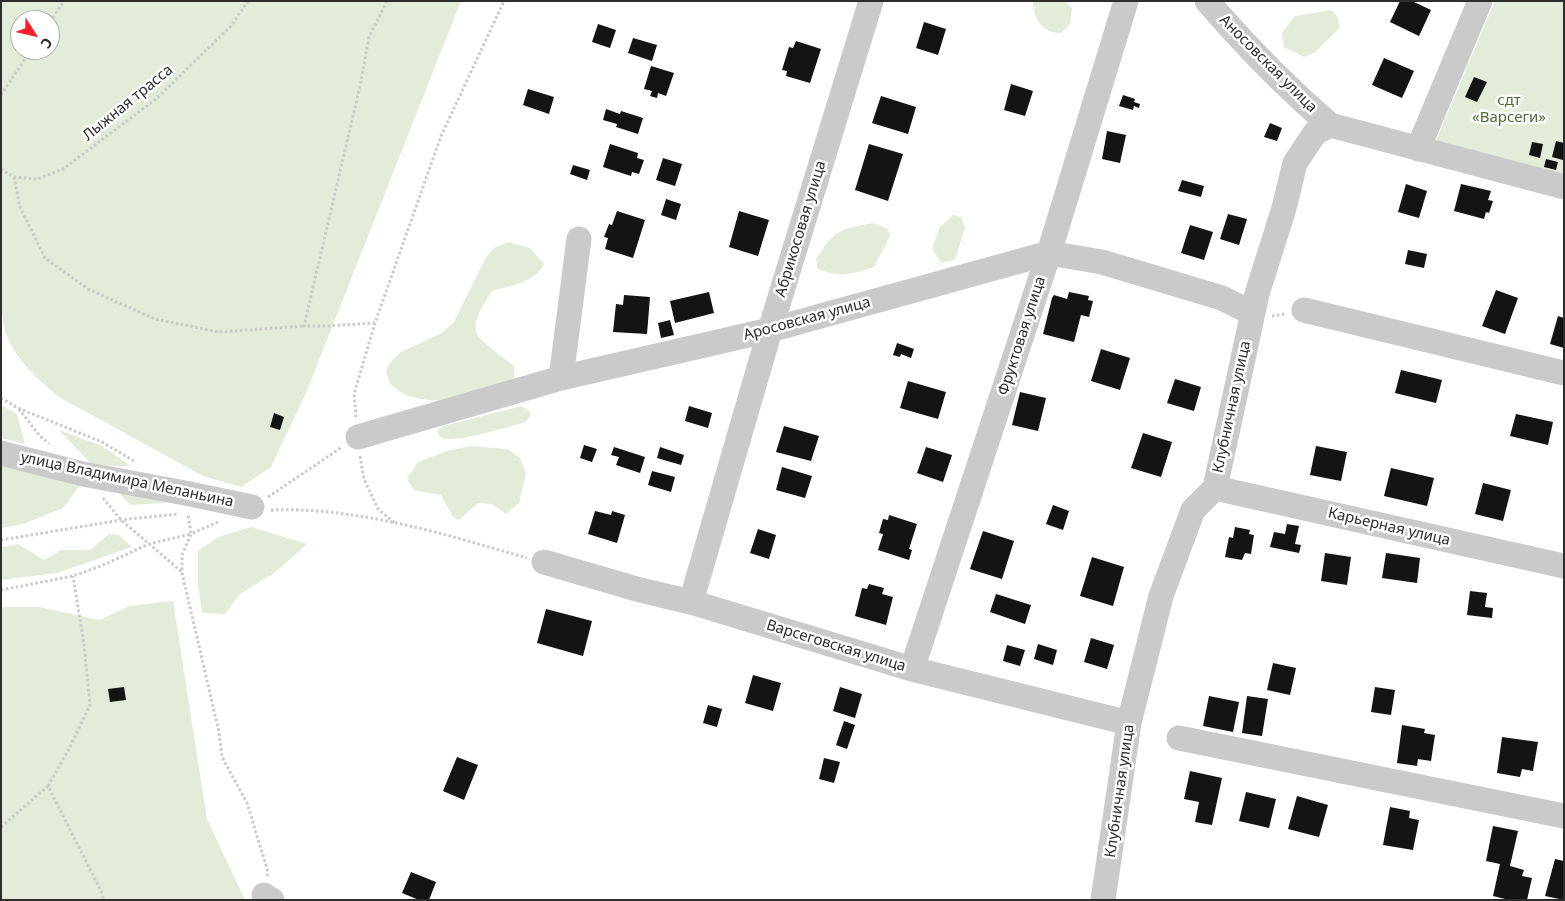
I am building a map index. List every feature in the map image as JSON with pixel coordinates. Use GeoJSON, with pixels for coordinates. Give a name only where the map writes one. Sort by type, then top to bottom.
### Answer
{"type":"FeatureCollection","features":[{"type":"Feature","properties":{"kind":"street","name":"Абрикосовая улица"},"geometry":{"type":"LineString","coordinates":[[692,602],[770,330],[871,1]]}},
{"type":"Feature","properties":{"kind":"street","name":"Фруктовая улица"},"geometry":{"type":"LineString","coordinates":[[912,669],[1049,254],[1126,1]]}},
{"type":"Feature","properties":{"kind":"street","name":"Аносовская улица"},"geometry":{"type":"LineString","coordinates":[[1207,1],[1235,34],[1303,102],[1330,125]]}},
{"type":"Feature","properties":{"kind":"street"},"geometry":{"type":"LineString","coordinates":[[1418,149],[1479,1]]}},
{"type":"Feature","properties":{"kind":"street"},"geometry":{"type":"LineString","coordinates":[[1330,125],[1564,187]]}},
{"type":"Feature","properties":{"kind":"street","name":"Клубничная улица"},"geometry":{"type":"LineString","coordinates":[[1103,900],[1129,723],[1161,596],[1193,510],[1215,488],[1256,294],[1284,208],[1295,163],[1315,132],[1330,125]]}},
{"type":"Feature","properties":{"kind":"street"},"geometry":{"type":"LineString","coordinates":[[561,378],[579,239]]}},
{"type":"Feature","properties":{"kind":"street","name":"Аросовская улица"},"geometry":{"type":"LineString","coordinates":[[358,437],[561,378],[770,330],[1049,254],[1102,262],[1222,298],[1252,313]]}},
{"type":"Feature","properties":{"kind":"street"},"geometry":{"type":"LineString","coordinates":[[1304,310],[1564,373]]}},
{"type":"Feature","properties":{"kind":"street","name":"улица Владимира Меланьина"},"geometry":{"type":"LineString","coordinates":[[1,453],[83,474],[252,507]]}},
{"type":"Feature","properties":{"kind":"street","name":"Карьерная улица"},"geometry":{"type":"LineString","coordinates":[[1215,488],[1564,566]]}},
{"type":"Feature","properties":{"kind":"street","name":"Варсеговская улица"},"geometry":{"type":"LineString","coordinates":[[544,562],[640,590],[692,602],[912,669],[1129,723]]}},
{"type":"Feature","properties":{"kind":"street"},"geometry":{"type":"LineString","coordinates":[[1179,738],[1564,816]]}},
{"type":"Feature","properties":{"kind":"path","name":"Лыжная трасса"},"geometry":{"type":"LineString","coordinates":[[1,170],[14,177],[38,179],[63,169],[156,99],[230,26],[248,1]]}},
{"type":"Feature","properties":{"kind":"path"},"geometry":{"type":"LineString","coordinates":[[304,326],[360,86],[369,37],[387,1]]}},
{"type":"Feature","properties":{"kind":"path"},"geometry":{"type":"LineString","coordinates":[[396,524],[378,509],[364,479],[354,394],[375,322],[441,136],[504,1]]}},
{"type":"Feature","properties":{"kind":"path"},"geometry":{"type":"LineString","coordinates":[[1,95],[25,60]]}},
{"type":"Feature","properties":{"kind":"path"},"geometry":{"type":"LineString","coordinates":[[14,177],[20,207],[45,258],[88,289],[155,319],[219,332],[375,322]]}},
{"type":"Feature","properties":{"kind":"path"},"geometry":{"type":"LineString","coordinates":[[1252,313],[1271,317],[1294,310],[1304,310]]}},
{"type":"Feature","properties":{"kind":"path"},"geometry":{"type":"LineString","coordinates":[[1,398],[18,408],[102,442],[135,462]]}},
{"type":"Feature","properties":{"kind":"path"},"geometry":{"type":"LineString","coordinates":[[252,507],[358,437]]}},
{"type":"Feature","properties":{"kind":"path"},"geometry":{"type":"LineString","coordinates":[[252,507],[267,510],[293,510],[358,516],[442,534],[544,562]]}},
{"type":"Feature","properties":{"kind":"path"},"geometry":{"type":"LineString","coordinates":[[187,512],[191,534],[182,554],[182,573],[219,732],[222,757],[247,802],[268,872],[268,898]]}},
{"type":"Feature","properties":{"kind":"path"},"geometry":{"type":"LineString","coordinates":[[1,540],[121,520],[197,512]]}},
{"type":"Feature","properties":{"kind":"path"},"geometry":{"type":"LineString","coordinates":[[1,590],[73,576],[101,566],[149,544],[191,534],[219,522]]}},
{"type":"Feature","properties":{"kind":"path"},"geometry":{"type":"LineString","coordinates":[[1,827],[48,786],[90,705],[84,644],[73,576]]}},
{"type":"Feature","properties":{"kind":"path"},"geometry":{"type":"LineString","coordinates":[[48,786],[104,900]]}},
{"type":"Feature","properties":{"kind":"green space"},"geometry":{"type":"Polygon","coordinates":[[[1,1],[461,1],[306,393],[271,467],[241,487],[203,476],[59,397],[35,376],[22,361],[11,344],[4,328],[1,307],[1,1]]]}},
{"type":"Feature","properties":{"kind":"green space"},"geometry":{"type":"Polygon","coordinates":[[[1033,1],[1065,1],[1072,8],[1070,24],[1061,33],[1044,28],[1037,19],[1033,8],[1033,1]]]}},
{"type":"Feature","properties":{"kind":"green space","name":"сдт «Варсеги»"},"geometry":{"type":"Polygon","coordinates":[[[1495,1],[1564,1],[1564,179],[1433,148],[1495,1]]]}},
{"type":"Feature","properties":{"kind":"green space"},"geometry":{"type":"Polygon","coordinates":[[[1331,10],[1338,18],[1340,28],[1314,53],[1304,57],[1284,47],[1282,33],[1295,16],[1331,10]]]}},
{"type":"Feature","properties":{"kind":"green space"},"geometry":{"type":"Polygon","coordinates":[[[953,215],[961,217],[965,228],[955,260],[941,263],[932,248],[940,227],[953,215]]]}},
{"type":"Feature","properties":{"kind":"green space"},"geometry":{"type":"Polygon","coordinates":[[[872,223],[888,229],[890,236],[874,267],[846,274],[826,272],[818,269],[816,259],[833,237],[845,230],[872,223]]]}},
{"type":"Feature","properties":{"kind":"green space"},"geometry":{"type":"Polygon","coordinates":[[[508,242],[530,248],[544,264],[529,279],[492,291],[476,321],[476,331],[482,340],[514,366],[514,381],[463,398],[449,400],[422,399],[409,396],[390,384],[386,371],[389,364],[399,353],[442,333],[454,322],[485,259],[494,248],[508,242]]]}},
{"type":"Feature","properties":{"kind":"green space"},"geometry":{"type":"Polygon","coordinates":[[[1,405],[17,414],[25,444],[1,438],[1,405]]]}},
{"type":"Feature","properties":{"kind":"green space"},"geometry":{"type":"Polygon","coordinates":[[[522,406],[530,412],[526,422],[457,439],[447,439],[438,434],[438,430],[443,426],[522,406]]]}},
{"type":"Feature","properties":{"kind":"green space"},"geometry":{"type":"Polygon","coordinates":[[[59,430],[102,446],[131,466],[93,466],[59,430]]]}},
{"type":"Feature","properties":{"kind":"green space"},"geometry":{"type":"Polygon","coordinates":[[[471,446],[508,449],[520,458],[526,473],[519,503],[506,514],[492,504],[478,503],[459,520],[453,517],[441,495],[414,490],[407,479],[418,462],[447,451],[471,446]]]}},
{"type":"Feature","properties":{"kind":"green space"},"geometry":{"type":"Polygon","coordinates":[[[1,464],[83,481],[63,508],[23,524],[1,528],[1,464]]]}},
{"type":"Feature","properties":{"kind":"green space"},"geometry":{"type":"Polygon","coordinates":[[[113,487],[158,494],[165,503],[130,505],[113,487]]]}},
{"type":"Feature","properties":{"kind":"green space"},"geometry":{"type":"Polygon","coordinates":[[[251,527],[307,544],[274,573],[240,594],[225,614],[202,613],[198,584],[198,551],[218,537],[251,527]]]}},
{"type":"Feature","properties":{"kind":"green space"},"geometry":{"type":"Polygon","coordinates":[[[109,534],[119,535],[132,547],[57,573],[1,580],[1,547],[18,544],[44,560],[61,550],[90,550],[109,534]]]}},
{"type":"Feature","properties":{"kind":"green space"},"geometry":{"type":"Polygon","coordinates":[[[173,601],[207,819],[245,900],[1,900],[1,607],[39,607],[100,620],[129,606],[173,601]]]}},
{"type":"Feature","properties":{"kind":"building"},"geometry":{"type":"Polygon","coordinates":[[[1400,1],[1412,1],[1431,10],[1419,36],[1390,22],[1400,1]]]}},
{"type":"Feature","properties":{"kind":"building"},"geometry":{"type":"Polygon","coordinates":[[[924,22],[946,29],[938,55],[916,48],[924,22]]]}},
{"type":"Feature","properties":{"kind":"building"},"geometry":{"type":"Polygon","coordinates":[[[598,24],[616,30],[610,48],[592,42],[598,24]]]}},
{"type":"Feature","properties":{"kind":"building"},"geometry":{"type":"Polygon","coordinates":[[[633,38],[657,45],[652,61],[628,53],[633,38]]]}},
{"type":"Feature","properties":{"kind":"building"},"geometry":{"type":"Polygon","coordinates":[[[796,41],[821,49],[810,83],[786,76],[787,71],[782,70],[789,47],[793,48],[796,41]]]}},
{"type":"Feature","properties":{"kind":"building"},"geometry":{"type":"Polygon","coordinates":[[[1384,58],[1414,71],[1402,98],[1372,85],[1384,58]]]}},
{"type":"Feature","properties":{"kind":"building"},"geometry":{"type":"Polygon","coordinates":[[[651,66],[674,73],[666,96],[658,93],[657,98],[650,96],[652,91],[644,89],[651,66]]]}},
{"type":"Feature","properties":{"kind":"building"},"geometry":{"type":"Polygon","coordinates":[[[1474,77],[1487,82],[1477,102],[1465,97],[1474,77]]]}},
{"type":"Feature","properties":{"kind":"building"},"geometry":{"type":"Polygon","coordinates":[[[1011,84],[1033,91],[1025,116],[1004,110],[1011,84]]]}},
{"type":"Feature","properties":{"kind":"building"},"geometry":{"type":"Polygon","coordinates":[[[528,89],[554,97],[549,114],[523,105],[528,89]]]}},
{"type":"Feature","properties":{"kind":"building"},"geometry":{"type":"Polygon","coordinates":[[[1123,95],[1135,99],[1134,102],[1140,104],[1139,108],[1134,106],[1133,110],[1119,106],[1123,95]]]}},
{"type":"Feature","properties":{"kind":"building"},"geometry":{"type":"Polygon","coordinates":[[[881,96],[916,107],[908,134],[872,123],[881,96]]]}},
{"type":"Feature","properties":{"kind":"building"},"geometry":{"type":"Polygon","coordinates":[[[606,109],[620,114],[621,111],[643,118],[638,134],[616,127],[617,124],[603,120],[606,109]]]}},
{"type":"Feature","properties":{"kind":"building"},"geometry":{"type":"Polygon","coordinates":[[[1270,123],[1282,128],[1277,141],[1264,137],[1270,123]]]}},
{"type":"Feature","properties":{"kind":"building"},"geometry":{"type":"Polygon","coordinates":[[[1107,131],[1126,135],[1120,163],[1102,159],[1107,131]]]}},
{"type":"Feature","properties":{"kind":"building"},"geometry":{"type":"Polygon","coordinates":[[[1556,141],[1564,143],[1563,160],[1552,157],[1556,141]]]}},
{"type":"Feature","properties":{"kind":"building"},"geometry":{"type":"Polygon","coordinates":[[[1532,142],[1543,144],[1540,158],[1529,155],[1532,142]]]}},
{"type":"Feature","properties":{"kind":"building"},"geometry":{"type":"Polygon","coordinates":[[[610,144],[638,153],[637,158],[644,160],[639,174],[632,172],[631,176],[603,167],[610,144]]]}},
{"type":"Feature","properties":{"kind":"building"},"geometry":{"type":"Polygon","coordinates":[[[869,144],[903,154],[888,201],[855,190],[869,144]]]}},
{"type":"Feature","properties":{"kind":"building"},"geometry":{"type":"Polygon","coordinates":[[[663,158],[682,164],[675,186],[656,180],[663,158]]]}},
{"type":"Feature","properties":{"kind":"building"},"geometry":{"type":"Polygon","coordinates":[[[1546,159],[1558,162],[1556,170],[1544,167],[1546,159]]]}},
{"type":"Feature","properties":{"kind":"building"},"geometry":{"type":"Polygon","coordinates":[[[573,165],[590,170],[587,180],[570,174],[573,165]]]}},
{"type":"Feature","properties":{"kind":"building"},"geometry":{"type":"Polygon","coordinates":[[[1182,180],[1204,186],[1201,197],[1178,191],[1182,180]]]}},
{"type":"Feature","properties":{"kind":"building"},"geometry":{"type":"Polygon","coordinates":[[[1406,184],[1427,191],[1419,218],[1398,212],[1406,184]]]}},
{"type":"Feature","properties":{"kind":"building"},"geometry":{"type":"Polygon","coordinates":[[[1461,184],[1491,191],[1488,200],[1493,201],[1489,213],[1486,212],[1484,219],[1454,211],[1461,184]]]}},
{"type":"Feature","properties":{"kind":"building"},"geometry":{"type":"Polygon","coordinates":[[[666,199],[681,204],[676,220],[661,215],[666,199]]]}},
{"type":"Feature","properties":{"kind":"building"},"geometry":{"type":"Polygon","coordinates":[[[617,211],[645,220],[633,258],[605,249],[608,238],[604,237],[609,224],[612,225],[617,211]]]}},
{"type":"Feature","properties":{"kind":"building"},"geometry":{"type":"Polygon","coordinates":[[[739,211],[769,220],[758,256],[729,247],[739,211]]]}},
{"type":"Feature","properties":{"kind":"building"},"geometry":{"type":"Polygon","coordinates":[[[1228,214],[1247,219],[1239,245],[1220,239],[1228,214]]]}},
{"type":"Feature","properties":{"kind":"building"},"geometry":{"type":"Polygon","coordinates":[[[1190,225],[1213,232],[1204,260],[1181,253],[1190,225]]]}},
{"type":"Feature","properties":{"kind":"building"},"geometry":{"type":"Polygon","coordinates":[[[1408,250],[1427,254],[1424,268],[1405,264],[1408,250]]]}},
{"type":"Feature","properties":{"kind":"building"},"geometry":{"type":"Polygon","coordinates":[[[1496,290],[1518,298],[1505,334],[1482,326],[1496,290]]]}},
{"type":"Feature","properties":{"kind":"building"},"geometry":{"type":"Polygon","coordinates":[[[709,292],[714,313],[675,323],[670,301],[709,292]]]}},
{"type":"Feature","properties":{"kind":"building"},"geometry":{"type":"Polygon","coordinates":[[[1069,292],[1089,296],[1088,300],[1093,301],[1089,317],[1081,315],[1074,342],[1043,334],[1052,298],[1054,295],[1067,299],[1069,292]]]}},
{"type":"Feature","properties":{"kind":"building"},"geometry":{"type":"Polygon","coordinates":[[[624,295],[650,297],[647,334],[613,332],[616,304],[623,305],[624,295]]]}},
{"type":"Feature","properties":{"kind":"building"},"geometry":{"type":"Polygon","coordinates":[[[1558,316],[1564,318],[1564,348],[1550,344],[1558,316]]]}},
{"type":"Feature","properties":{"kind":"building"},"geometry":{"type":"Polygon","coordinates":[[[670,320],[674,335],[661,338],[658,323],[670,320]]]}},
{"type":"Feature","properties":{"kind":"building"},"geometry":{"type":"Polygon","coordinates":[[[897,343],[914,349],[911,358],[901,354],[900,357],[893,355],[897,343]]]}},
{"type":"Feature","properties":{"kind":"building"},"geometry":{"type":"Polygon","coordinates":[[[1101,349],[1130,358],[1120,390],[1091,381],[1101,349]]]}},
{"type":"Feature","properties":{"kind":"building"},"geometry":{"type":"Polygon","coordinates":[[[1401,370],[1442,380],[1436,403],[1395,393],[1401,370]]]}},
{"type":"Feature","properties":{"kind":"building"},"geometry":{"type":"Polygon","coordinates":[[[1175,379],[1201,387],[1194,411],[1167,403],[1175,379]]]}},
{"type":"Feature","properties":{"kind":"building"},"geometry":{"type":"Polygon","coordinates":[[[908,381],[946,392],[938,419],[900,408],[908,381]]]}},
{"type":"Feature","properties":{"kind":"building"},"geometry":{"type":"Polygon","coordinates":[[[1020,392],[1046,398],[1038,431],[1012,425],[1020,392]]]}},
{"type":"Feature","properties":{"kind":"building"},"geometry":{"type":"Polygon","coordinates":[[[689,406],[712,413],[708,428],[685,421],[689,406]]]}},
{"type":"Feature","properties":{"kind":"building"},"geometry":{"type":"Polygon","coordinates":[[[274,413],[284,417],[280,430],[270,427],[274,413]]]}},
{"type":"Feature","properties":{"kind":"building"},"geometry":{"type":"Polygon","coordinates":[[[1516,414],[1553,422],[1548,445],[1510,436],[1516,414]]]}},
{"type":"Feature","properties":{"kind":"building"},"geometry":{"type":"Polygon","coordinates":[[[784,426],[819,436],[811,461],[776,452],[784,426]]]}},
{"type":"Feature","properties":{"kind":"building"},"geometry":{"type":"Polygon","coordinates":[[[1143,433],[1172,442],[1161,477],[1131,468],[1143,433]]]}},
{"type":"Feature","properties":{"kind":"building"},"geometry":{"type":"Polygon","coordinates":[[[584,445],[597,449],[592,462],[580,458],[584,445]]]}},
{"type":"Feature","properties":{"kind":"building"},"geometry":{"type":"Polygon","coordinates":[[[1316,446],[1347,452],[1341,481],[1310,475],[1316,446]]]}},
{"type":"Feature","properties":{"kind":"building"},"geometry":{"type":"Polygon","coordinates":[[[614,447],[645,457],[640,473],[616,465],[619,457],[611,455],[614,447]]]}},
{"type":"Feature","properties":{"kind":"building"},"geometry":{"type":"Polygon","coordinates":[[[660,447],[684,455],[681,465],[657,458],[660,447]]]}},
{"type":"Feature","properties":{"kind":"building"},"geometry":{"type":"Polygon","coordinates":[[[926,447],[952,455],[943,482],[917,473],[926,447]]]}},
{"type":"Feature","properties":{"kind":"building"},"geometry":{"type":"Polygon","coordinates":[[[782,467],[812,476],[805,498],[776,490],[782,467]]]}},
{"type":"Feature","properties":{"kind":"building"},"geometry":{"type":"Polygon","coordinates":[[[1391,468],[1434,478],[1427,506],[1384,496],[1391,468]]]}},
{"type":"Feature","properties":{"kind":"building"},"geometry":{"type":"Polygon","coordinates":[[[652,471],[675,477],[671,492],[648,485],[652,471]]]}},
{"type":"Feature","properties":{"kind":"building"},"geometry":{"type":"Polygon","coordinates":[[[1483,483],[1511,490],[1503,521],[1475,514],[1483,483]]]}},
{"type":"Feature","properties":{"kind":"building"},"geometry":{"type":"Polygon","coordinates":[[[1053,505],[1069,511],[1063,530],[1046,524],[1053,505]]]}},
{"type":"Feature","properties":{"kind":"building"},"geometry":{"type":"Polygon","coordinates":[[[595,511],[611,515],[612,511],[625,515],[617,543],[588,534],[595,511]]]}},
{"type":"Feature","properties":{"kind":"building"},"geometry":{"type":"Polygon","coordinates":[[[889,515],[917,524],[909,549],[912,550],[909,560],[878,550],[883,534],[879,533],[883,519],[888,520],[889,515]]]}},
{"type":"Feature","properties":{"kind":"building"},"geometry":{"type":"Polygon","coordinates":[[[1287,524],[1299,526],[1295,544],[1301,545],[1299,553],[1270,547],[1274,532],[1285,534],[1287,524]]]}},
{"type":"Feature","properties":{"kind":"building"},"geometry":{"type":"Polygon","coordinates":[[[1235,527],[1250,530],[1249,534],[1254,535],[1251,554],[1245,553],[1242,560],[1225,557],[1229,537],[1233,538],[1235,527]]]}},
{"type":"Feature","properties":{"kind":"building"},"geometry":{"type":"Polygon","coordinates":[[[758,529],[776,535],[769,559],[750,553],[758,529]]]}},
{"type":"Feature","properties":{"kind":"building"},"geometry":{"type":"Polygon","coordinates":[[[983,531],[1014,541],[1002,579],[970,569],[983,531]]]}},
{"type":"Feature","properties":{"kind":"building"},"geometry":{"type":"Polygon","coordinates":[[[1325,553],[1351,557],[1347,585],[1321,581],[1325,553]]]}},
{"type":"Feature","properties":{"kind":"building"},"geometry":{"type":"Polygon","coordinates":[[[1386,553],[1420,558],[1417,583],[1382,578],[1386,553]]]}},
{"type":"Feature","properties":{"kind":"building"},"geometry":{"type":"Polygon","coordinates":[[[1092,557],[1124,567],[1113,606],[1080,596],[1092,557]]]}},
{"type":"Feature","properties":{"kind":"building"},"geometry":{"type":"Polygon","coordinates":[[[869,584],[884,588],[882,594],[893,597],[886,625],[855,616],[862,588],[867,589],[869,584]]]}},
{"type":"Feature","properties":{"kind":"building"},"geometry":{"type":"Polygon","coordinates":[[[1470,591],[1487,593],[1485,607],[1493,608],[1492,618],[1467,615],[1470,591]]]}},
{"type":"Feature","properties":{"kind":"building"},"geometry":{"type":"Polygon","coordinates":[[[996,594],[1031,605],[1025,624],[990,612],[996,594]]]}},
{"type":"Feature","properties":{"kind":"building"},"geometry":{"type":"Polygon","coordinates":[[[546,609],[592,621],[583,656],[537,643],[546,609]]]}},
{"type":"Feature","properties":{"kind":"building"},"geometry":{"type":"Polygon","coordinates":[[[1091,638],[1114,645],[1107,669],[1084,662],[1091,638]]]}},
{"type":"Feature","properties":{"kind":"building"},"geometry":{"type":"Polygon","coordinates":[[[1038,644],[1057,650],[1053,665],[1034,659],[1038,644]]]}},
{"type":"Feature","properties":{"kind":"building"},"geometry":{"type":"Polygon","coordinates":[[[1007,645],[1025,650],[1020,666],[1003,661],[1007,645]]]}},
{"type":"Feature","properties":{"kind":"building"},"geometry":{"type":"Polygon","coordinates":[[[1273,663],[1296,668],[1290,695],[1267,690],[1273,663]]]}},
{"type":"Feature","properties":{"kind":"building"},"geometry":{"type":"Polygon","coordinates":[[[753,675],[781,683],[773,711],[745,703],[753,675]]]}},
{"type":"Feature","properties":{"kind":"building"},"geometry":{"type":"Polygon","coordinates":[[[124,687],[126,700],[110,702],[108,689],[124,687]]]}},
{"type":"Feature","properties":{"kind":"building"},"geometry":{"type":"Polygon","coordinates":[[[840,687],[862,694],[855,718],[833,711],[840,687]]]}},
{"type":"Feature","properties":{"kind":"building"},"geometry":{"type":"Polygon","coordinates":[[[1375,687],[1395,690],[1391,715],[1371,712],[1375,687]]]}},
{"type":"Feature","properties":{"kind":"building"},"geometry":{"type":"Polygon","coordinates":[[[1209,696],[1239,702],[1233,732],[1203,726],[1209,696]]]}},
{"type":"Feature","properties":{"kind":"building"},"geometry":{"type":"Polygon","coordinates":[[[1247,696],[1268,699],[1262,736],[1242,733],[1247,696]]]}},
{"type":"Feature","properties":{"kind":"building"},"geometry":{"type":"Polygon","coordinates":[[[708,705],[722,709],[717,727],[703,723],[708,705]]]}},
{"type":"Feature","properties":{"kind":"building"},"geometry":{"type":"Polygon","coordinates":[[[844,721],[855,725],[847,749],[836,745],[844,721]]]}},
{"type":"Feature","properties":{"kind":"building"},"geometry":{"type":"Polygon","coordinates":[[[1402,725],[1425,729],[1424,733],[1435,735],[1431,761],[1418,759],[1417,766],[1397,763],[1402,725]]]}},
{"type":"Feature","properties":{"kind":"building"},"geometry":{"type":"Polygon","coordinates":[[[1502,737],[1538,742],[1533,771],[1522,769],[1520,777],[1497,773],[1502,737]]]}},
{"type":"Feature","properties":{"kind":"building"},"geometry":{"type":"Polygon","coordinates":[[[457,757],[478,765],[464,800],[443,791],[457,757]]]}},
{"type":"Feature","properties":{"kind":"building"},"geometry":{"type":"Polygon","coordinates":[[[824,758],[840,762],[834,783],[819,779],[824,758]]]}},
{"type":"Feature","properties":{"kind":"building"},"geometry":{"type":"Polygon","coordinates":[[[1190,771],[1222,778],[1212,825],[1195,822],[1199,802],[1184,799],[1190,771]]]}},
{"type":"Feature","properties":{"kind":"building"},"geometry":{"type":"Polygon","coordinates":[[[1246,792],[1276,799],[1269,828],[1239,821],[1246,792]]]}},
{"type":"Feature","properties":{"kind":"building"},"geometry":{"type":"Polygon","coordinates":[[[1297,796],[1328,805],[1319,837],[1288,829],[1297,796]]]}},
{"type":"Feature","properties":{"kind":"building"},"geometry":{"type":"Polygon","coordinates":[[[1390,807],[1410,811],[1409,818],[1419,820],[1413,850],[1383,845],[1390,807]]]}},
{"type":"Feature","properties":{"kind":"building"},"geometry":{"type":"Polygon","coordinates":[[[1493,826],[1518,831],[1510,866],[1524,870],[1522,876],[1532,878],[1527,900],[1509,900],[1493,896],[1500,864],[1486,861],[1493,826]]]}},
{"type":"Feature","properties":{"kind":"building"},"geometry":{"type":"Polygon","coordinates":[[[1555,859],[1564,861],[1564,900],[1545,896],[1555,859]]]}},
{"type":"Feature","properties":{"kind":"building"},"geometry":{"type":"Polygon","coordinates":[[[411,872],[436,882],[429,900],[419,900],[402,893],[411,872]]]}}]}
